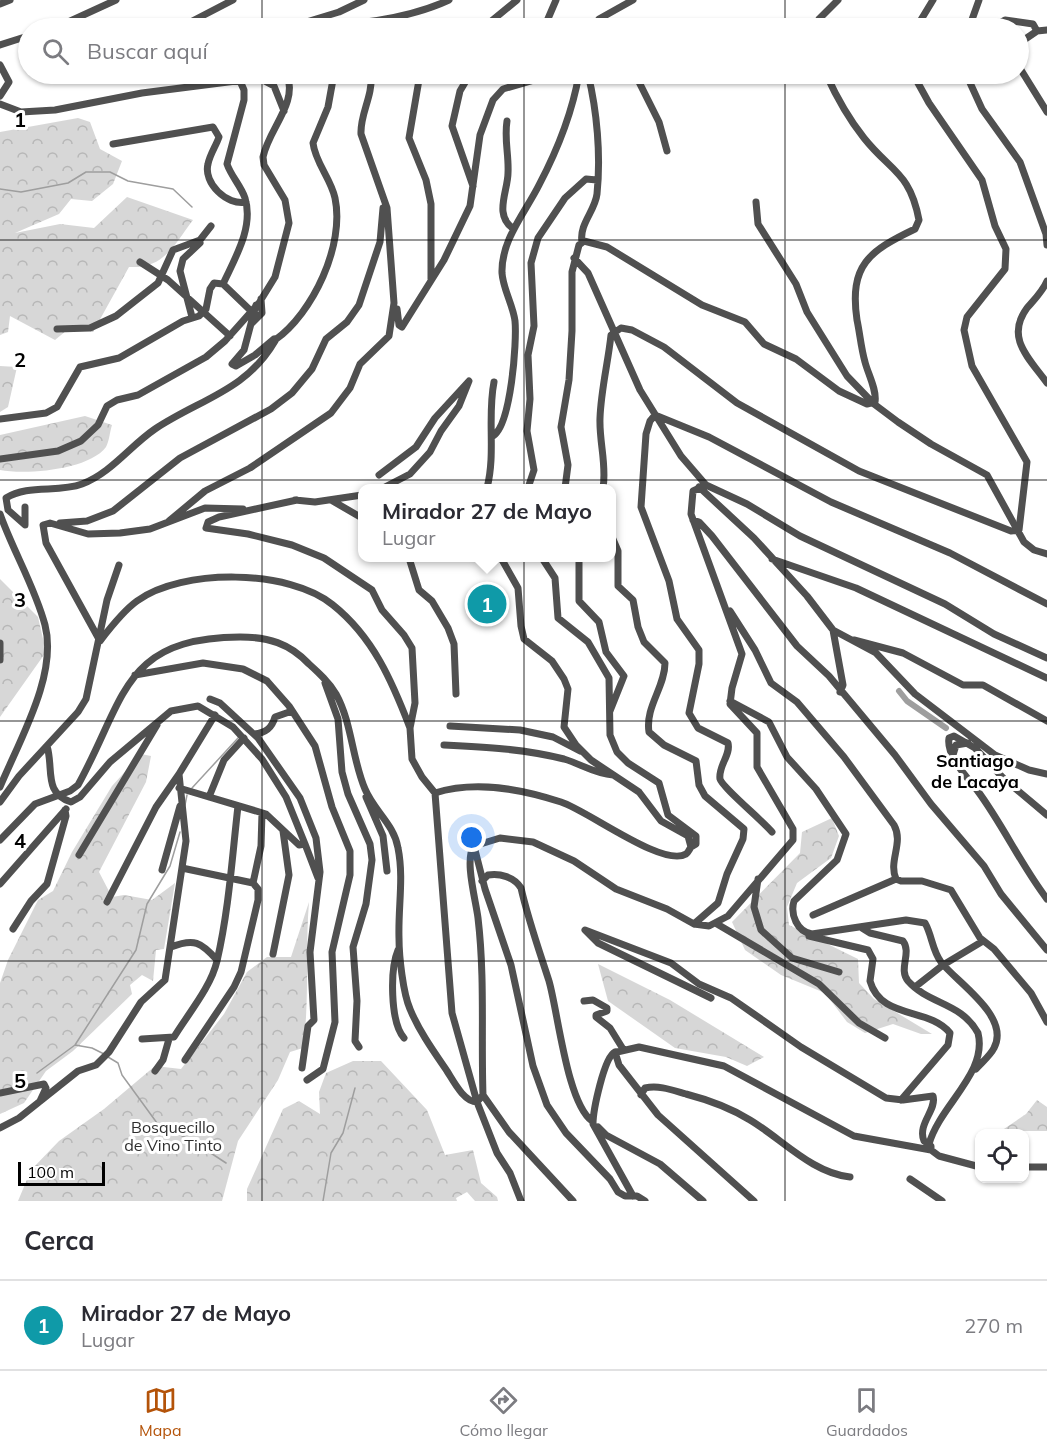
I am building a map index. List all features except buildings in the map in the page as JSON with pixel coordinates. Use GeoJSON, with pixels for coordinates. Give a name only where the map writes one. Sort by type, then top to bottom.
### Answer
{"type":"FeatureCollection","features":[{"type":"Feature","properties":{"kind":"street"},"geometry":{"type":"LineString","coordinates":[[0,4],[10,0]]}},
{"type":"Feature","properties":{"kind":"street"},"geometry":{"type":"LineString","coordinates":[[77,18],[116,0]]}},
{"type":"Feature","properties":{"kind":"street"},"geometry":{"type":"LineString","coordinates":[[198,18],[233,0]]}},
{"type":"Feature","properties":{"kind":"street"},"geometry":{"type":"LineString","coordinates":[[319,18],[364,0]]}},
{"type":"Feature","properties":{"kind":"street"},"geometry":{"type":"LineString","coordinates":[[390,18],[449,0]]}},
{"type":"Feature","properties":{"kind":"street"},"geometry":{"type":"LineString","coordinates":[[495,18],[517,0]]}},
{"type":"Feature","properties":{"kind":"street"},"geometry":{"type":"LineString","coordinates":[[548,18],[556,0]]}},
{"type":"Feature","properties":{"kind":"street"},"geometry":{"type":"LineString","coordinates":[[601,18],[633,0]]}},
{"type":"Feature","properties":{"kind":"street"},"geometry":{"type":"LineString","coordinates":[[820,18],[838,0]]}},
{"type":"Feature","properties":{"kind":"street"},"geometry":{"type":"LineString","coordinates":[[922,18],[933,0]]}},
{"type":"Feature","properties":{"kind":"street"},"geometry":{"type":"LineString","coordinates":[[973,18],[979,0]]}},
{"type":"Feature","properties":{"kind":"street"},"geometry":{"type":"LineString","coordinates":[[1029,23],[1033,24],[1037,31]]}},
{"type":"Feature","properties":{"kind":"street"},"geometry":{"type":"LineString","coordinates":[[1029,36],[1037,31],[1047,30]]}},
{"type":"Feature","properties":{"kind":"street"},"geometry":{"type":"LineString","coordinates":[[0,45],[18,39]]}},
{"type":"Feature","properties":{"kind":"street"},"geometry":{"type":"LineString","coordinates":[[0,65],[9,82],[0,96]]}},
{"type":"Feature","properties":{"kind":"street"},"geometry":{"type":"LineString","coordinates":[[1029,83],[1047,112]]}},
{"type":"Feature","properties":{"kind":"street"},"geometry":{"type":"LineString","coordinates":[[0,104],[21,112],[55,110],[142,93],[216,84]]}},
{"type":"Feature","properties":{"kind":"street"},"geometry":{"type":"LineString","coordinates":[[223,284],[248,222],[246,202],[227,164],[244,100],[241,84]]}},
{"type":"Feature","properties":{"kind":"street"},"geometry":{"type":"LineString","coordinates":[[272,84],[278,90],[284,111]]}},
{"type":"Feature","properties":{"kind":"street"},"geometry":{"type":"LineString","coordinates":[[0,459],[68,449],[93,431],[112,403],[138,395],[196,364],[230,336],[256,305],[277,271],[289,223],[285,200],[264,165],[262,157],[284,111],[290,92],[288,84]]}},
{"type":"Feature","properties":{"kind":"street"},"geometry":{"type":"LineString","coordinates":[[0,505],[6,498],[18,492],[69,488],[86,483],[110,468],[157,428],[239,384],[262,362],[275,340],[290,328],[314,296],[322,280],[335,235],[334,195],[314,146],[331,97],[332,84]]}},
{"type":"Feature","properties":{"kind":"street"},"geometry":{"type":"LineString","coordinates":[[371,84],[371,97],[361,123],[361,134],[384,196],[389,225],[394,299],[399,325],[403,326],[444,260],[470,206],[483,123],[496,94],[520,84]]}},
{"type":"Feature","properties":{"kind":"street"},"geometry":{"type":"LineString","coordinates":[[418,84],[409,138],[426,180],[431,204],[431,279]]}},
{"type":"Feature","properties":{"kind":"street"},"geometry":{"type":"LineString","coordinates":[[464,84],[460,91],[452,126],[474,189]]}},
{"type":"Feature","properties":{"kind":"street"},"geometry":{"type":"LineString","coordinates":[[493,436],[501,430],[512,373],[515,323],[502,273],[505,248],[540,183],[568,122],[577,84]]}},
{"type":"Feature","properties":{"kind":"street"},"geometry":{"type":"LineString","coordinates":[[566,484],[568,465],[561,427],[569,380],[572,272],[574,258],[582,242],[585,223],[597,196],[596,119],[590,84]]}},
{"type":"Feature","properties":{"kind":"street"},"geometry":{"type":"LineString","coordinates":[[640,84],[658,122],[667,151]]}},
{"type":"Feature","properties":{"kind":"street"},"geometry":{"type":"LineString","coordinates":[[831,84],[837,98],[863,137],[910,186],[919,220],[915,229],[897,237],[874,253],[863,265],[855,281],[855,303],[863,354],[876,395],[874,404]]}},
{"type":"Feature","properties":{"kind":"street"},"geometry":{"type":"LineString","coordinates":[[919,84],[982,180],[995,226],[1005,249],[1005,269],[967,317],[964,330],[972,366],[1027,462],[1018,532]]}},
{"type":"Feature","properties":{"kind":"street"},"geometry":{"type":"LineString","coordinates":[[971,84],[982,109],[1020,162],[1046,234],[1047,245]]}},
{"type":"Feature","properties":{"kind":"street"},"geometry":{"type":"LineString","coordinates":[[507,121],[505,146],[508,172],[502,196],[506,221],[514,229]]}},
{"type":"Feature","properties":{"kind":"street"},"geometry":{"type":"LineString","coordinates":[[112,144],[163,134],[192,133],[208,126],[213,127],[219,137],[208,163],[208,176],[215,188],[230,201],[246,202]]}},
{"type":"Feature","properties":{"kind":"street"},"geometry":{"type":"LineString","coordinates":[[530,484],[534,470],[527,431],[530,399],[528,355],[534,326],[531,263],[538,238],[565,198],[586,179],[597,180]]}},
{"type":"Feature","properties":{"kind":"street"},"geometry":{"type":"LineString","coordinates":[[100,641],[46,543],[43,525],[87,522],[114,511],[180,458],[271,409],[292,393],[312,369],[327,339],[347,322],[361,299],[382,234],[384,196]]}},
{"type":"Feature","properties":{"kind":"street"},"geometry":{"type":"LineString","coordinates":[[756,202],[756,220],[796,284],[807,312],[843,370],[874,404],[931,444],[987,475],[1018,532],[1029,546],[1047,554]]}},
{"type":"Feature","properties":{"kind":"street"},"geometry":{"type":"LineString","coordinates":[[192,317],[189,298],[180,277],[181,266],[183,259],[211,226]]}},
{"type":"Feature","properties":{"kind":"street"},"geometry":{"type":"LineString","coordinates":[[57,330],[82,330],[108,320],[158,283],[173,250],[200,240]]}},
{"type":"Feature","properties":{"kind":"street"},"geometry":{"type":"LineString","coordinates":[[582,242],[607,247],[702,305],[745,322],[767,346],[796,359],[839,391],[867,404],[874,404]]}},
{"type":"Feature","properties":{"kind":"street"},"geometry":{"type":"LineString","coordinates":[[574,258],[588,273],[640,390],[681,456],[702,486],[807,596],[833,630],[843,685],[840,692]]}},
{"type":"Feature","properties":{"kind":"street"},"geometry":{"type":"LineString","coordinates":[[140,262],[189,298],[230,336]]}},
{"type":"Feature","properties":{"kind":"street"},"geometry":{"type":"LineString","coordinates":[[1047,281],[1019,321],[1016,330],[1026,355],[1047,383]]}},
{"type":"Feature","properties":{"kind":"street"},"geometry":{"type":"LineString","coordinates":[[0,419],[46,413],[62,401],[80,367],[119,358],[192,317],[199,316],[203,312],[212,285],[223,284],[256,305],[262,313],[252,324],[244,350],[233,362],[233,366],[255,355],[272,339],[275,340]]}},
{"type":"Feature","properties":{"kind":"street"},"geometry":{"type":"LineString","coordinates":[[169,523],[205,491],[224,484],[267,458],[331,413],[350,388],[360,364],[382,346],[389,336],[394,299]]}},
{"type":"Feature","properties":{"kind":"street"},"geometry":{"type":"LineString","coordinates":[[613,332],[621,328],[632,330],[663,347],[737,403],[859,471],[1018,532]]}},
{"type":"Feature","properties":{"kind":"street"},"geometry":{"type":"LineString","coordinates":[[603,484],[605,465],[600,418],[613,332]]}},
{"type":"Feature","properties":{"kind":"street"},"geometry":{"type":"LineString","coordinates":[[379,476],[416,447],[435,418],[469,380],[459,406],[441,431],[430,452],[410,474],[392,484]]}},
{"type":"Feature","properties":{"kind":"street"},"geometry":{"type":"LineString","coordinates":[[488,484],[491,471],[493,436],[491,406],[494,382]]}},
{"type":"Feature","properties":{"kind":"street"},"geometry":{"type":"LineString","coordinates":[[656,415],[709,437],[831,502],[939,548],[1047,604]]}},
{"type":"Feature","properties":{"kind":"street"},"geometry":{"type":"LineString","coordinates":[[656,415],[650,420],[646,434],[641,507],[669,581],[676,619],[699,650],[688,713],[698,728],[728,743],[729,748],[720,771],[722,784],[748,806],[772,832]]}},
{"type":"Feature","properties":{"kind":"street"},"geometry":{"type":"LineString","coordinates":[[717,924],[728,916],[790,844],[793,829],[757,767],[757,733],[733,709],[730,701],[742,654],[728,610],[693,520],[694,488],[702,486],[747,504],[800,536],[945,604],[983,629],[1047,658]]}},
{"type":"Feature","properties":{"kind":"street"},"geometry":{"type":"LineString","coordinates":[[50,523],[98,534],[135,532],[169,523],[205,508],[242,509],[297,500],[331,500],[358,496]]}},
{"type":"Feature","properties":{"kind":"street"},"geometry":{"type":"LineString","coordinates":[[6,498],[8,510],[25,525],[25,507]]}},
{"type":"Feature","properties":{"kind":"street"},"geometry":{"type":"LineString","coordinates":[[297,500],[219,517],[208,522],[206,528],[248,534],[292,545],[324,558],[369,587],[382,610],[404,634],[412,648],[415,703],[410,728],[412,759],[422,777],[435,793],[446,920],[448,989],[452,1014],[477,1102],[497,1153],[510,1173],[521,1201]]}},
{"type":"Feature","properties":{"kind":"street"},"geometry":{"type":"LineString","coordinates":[[331,500],[358,515]]}},
{"type":"Feature","properties":{"kind":"street"},"geometry":{"type":"LineString","coordinates":[[0,514],[45,624],[49,650],[45,674],[0,787]]}},
{"type":"Feature","properties":{"kind":"street"},"geometry":{"type":"LineString","coordinates":[[693,520],[699,522],[712,536],[787,634],[829,676],[840,692],[895,755],[931,804],[984,866],[1001,894],[1047,950]]}},
{"type":"Feature","properties":{"kind":"street"},"geometry":{"type":"LineString","coordinates":[[616,546],[618,586],[633,600],[638,627],[644,642],[665,663],[664,676],[649,718],[649,732],[664,745],[696,761],[699,784],[705,796],[744,829],[744,836],[727,874],[718,903],[694,924]]}},
{"type":"Feature","properties":{"kind":"street"},"geometry":{"type":"LineString","coordinates":[[770,559],[845,584],[1047,678]]}},
{"type":"Feature","properties":{"kind":"street"},"geometry":{"type":"LineString","coordinates":[[410,562],[419,590],[442,615],[451,636],[455,656],[456,694]]}},
{"type":"Feature","properties":{"kind":"street"},"geometry":{"type":"LineString","coordinates":[[503,562],[518,588],[523,635],[552,661],[568,689],[563,724],[576,745],[613,775],[639,792],[661,821],[688,836],[691,847]]}},
{"type":"Feature","properties":{"kind":"street"},"geometry":{"type":"LineString","coordinates":[[435,793],[449,788],[476,787],[525,792],[564,802],[592,815],[653,851],[675,857],[686,854],[696,844],[696,836],[668,815],[659,783],[628,763],[617,752],[611,740],[609,678],[588,642],[558,618],[555,578],[545,562]]}},
{"type":"Feature","properties":{"kind":"street"},"geometry":{"type":"LineString","coordinates":[[579,562],[579,601],[599,622],[606,652],[624,676],[614,708],[610,712]]}},
{"type":"Feature","properties":{"kind":"street"},"geometry":{"type":"LineString","coordinates":[[0,802],[19,776],[78,712],[86,699],[107,600],[119,565]]}},
{"type":"Feature","properties":{"kind":"street"},"geometry":{"type":"LineString","coordinates":[[100,641],[138,600],[175,584],[226,576],[267,580],[298,588],[320,595],[334,605],[364,637],[378,655],[410,728]]}},
{"type":"Feature","properties":{"kind":"street"},"geometry":{"type":"LineString","coordinates":[[728,610],[734,615],[747,636],[771,683],[797,702],[844,757],[894,825],[898,837],[894,866],[896,879]]}},
{"type":"Feature","properties":{"kind":"street"},"geometry":{"type":"LineString","coordinates":[[833,630],[854,640],[903,653],[963,685],[983,685],[1047,721]]}},
{"type":"Feature","properties":{"kind":"street"},"geometry":{"type":"LineString","coordinates":[[0,840],[34,804],[78,785],[126,688],[135,675],[156,655],[179,644],[213,638],[256,637],[285,645],[301,655],[323,678],[339,700],[369,806],[383,836],[387,871]]}},
{"type":"Feature","properties":{"kind":"street"},"geometry":{"type":"LineString","coordinates":[[854,640],[863,648],[876,653],[915,694],[983,751],[1004,779],[1047,815]]}},
{"type":"Feature","properties":{"kind":"street"},"geometry":{"type":"LineString","coordinates":[[0,643],[0,660]]}},
{"type":"Feature","properties":{"kind":"street"},"geometry":{"type":"LineString","coordinates":[[135,675],[203,663],[243,669],[267,681],[292,711],[315,746],[351,860],[349,891],[332,952],[335,1022],[323,1069],[307,1080]]}},
{"type":"Feature","properties":{"kind":"street"},"geometry":{"type":"LineString","coordinates":[[323,678],[339,719],[342,772],[348,795],[370,844],[370,875],[366,904],[353,947],[357,1001],[355,1041],[359,1047]]}},
{"type":"Feature","properties":{"kind":"street"},"geometry":{"type":"LineString","coordinates":[[210,699],[220,703],[254,734],[300,798],[316,838],[320,881],[310,952],[314,1020],[308,1026],[302,1068]]}},
{"type":"Feature","properties":{"kind":"street"},"geometry":{"type":"LineString","coordinates":[[730,701],[770,722],[787,757],[816,789],[846,834],[837,860],[799,894],[792,904],[795,920],[807,934],[815,938],[868,950],[873,956],[870,981],[883,1000],[899,1011],[937,1023],[950,1033],[948,1045],[901,1100]]}},
{"type":"Feature","properties":{"kind":"street"},"geometry":{"type":"LineString","coordinates":[[0,884],[71,802],[80,797],[110,762],[171,711],[198,706],[215,715],[244,738],[279,784],[306,840],[305,844],[320,881]]}},
{"type":"Feature","properties":{"kind":"street"},"geometry":{"type":"LineString","coordinates":[[254,734],[262,734],[273,726],[275,717],[292,711]]}},
{"type":"Feature","properties":{"kind":"street"},"geometry":{"type":"LineString","coordinates":[[108,902],[156,807],[215,715]]}},
{"type":"Feature","properties":{"kind":"street"},"geometry":{"type":"LineString","coordinates":[[79,855],[160,720]]}},
{"type":"Feature","properties":{"kind":"street"},"geometry":{"type":"LineString","coordinates":[[450,726],[520,730],[553,737],[585,754]]}},
{"type":"Feature","properties":{"kind":"street"},"geometry":{"type":"LineString","coordinates":[[1047,774],[1019,766],[983,751],[956,736],[949,737],[948,743],[953,755],[995,816],[1047,899]]}},
{"type":"Feature","properties":{"kind":"street"},"geometry":{"type":"LineString","coordinates":[[209,797],[224,760],[244,738]]}},
{"type":"Feature","properties":{"kind":"street"},"geometry":{"type":"LineString","coordinates":[[444,745],[528,751],[567,760],[603,775],[613,775]]}},
{"type":"Feature","properties":{"kind":"street"},"geometry":{"type":"LineString","coordinates":[[47,746],[52,784],[57,796],[71,802]]}},
{"type":"Feature","properties":{"kind":"street"},"geometry":{"type":"LineString","coordinates":[[0,1128],[19,1118],[78,1071],[96,1065],[109,1052],[141,1002],[165,980],[186,840],[179,774]]}},
{"type":"Feature","properties":{"kind":"street"},"geometry":{"type":"LineString","coordinates":[[179,788],[262,813],[300,846],[305,844]]}},
{"type":"Feature","properties":{"kind":"street"},"geometry":{"type":"LineString","coordinates":[[365,790],[392,828],[398,848],[401,879],[399,947],[410,1008],[456,1084],[466,1098],[477,1102]]}},
{"type":"Feature","properties":{"kind":"street"},"geometry":{"type":"LineString","coordinates":[[162,870],[181,804]]}},
{"type":"Feature","properties":{"kind":"street"},"geometry":{"type":"LineString","coordinates":[[142,1039],[169,1039],[174,1036],[204,988],[217,960],[220,935],[230,896],[238,806]]}},
{"type":"Feature","properties":{"kind":"street"},"geometry":{"type":"LineString","coordinates":[[13,929],[31,901],[47,884],[66,816],[65,810]]}},
{"type":"Feature","properties":{"kind":"street"},"geometry":{"type":"LineString","coordinates":[[253,883],[261,846],[262,813]]}},
{"type":"Feature","properties":{"kind":"street"},"geometry":{"type":"LineString","coordinates":[[273,954],[289,875],[283,831]]}},
{"type":"Feature","properties":{"kind":"street"},"geometry":{"type":"LineString","coordinates":[[474,846],[500,838],[525,840],[548,847],[574,861],[612,887],[667,909],[694,924],[717,924],[819,984],[859,1023],[885,1038]]}},
{"type":"Feature","properties":{"kind":"street"},"geometry":{"type":"LineString","coordinates":[[474,846],[478,852],[483,881],[512,965],[533,1066],[547,1105],[573,1142],[610,1179],[618,1192],[645,1201]]}},
{"type":"Feature","properties":{"kind":"street"},"geometry":{"type":"LineString","coordinates":[[474,846],[470,860],[482,969],[483,1095],[508,1132],[573,1201]]}},
{"type":"Feature","properties":{"kind":"street"},"geometry":{"type":"LineString","coordinates":[[182,868],[230,876],[253,883],[258,889],[258,900],[241,972],[222,1006],[185,1060]]}},
{"type":"Feature","properties":{"kind":"street"},"geometry":{"type":"LineString","coordinates":[[483,881],[488,874],[503,875],[517,882],[521,888],[549,982],[563,1048],[578,1101],[606,1135],[660,1164],[703,1201]]}},
{"type":"Feature","properties":{"kind":"street"},"geometry":{"type":"LineString","coordinates":[[758,879],[754,907],[761,930],[792,958],[839,972]]}},
{"type":"Feature","properties":{"kind":"street"},"geometry":{"type":"LineString","coordinates":[[813,915],[896,879],[922,881],[951,891],[983,941],[994,949],[1031,993],[1047,1022]]}},
{"type":"Feature","properties":{"kind":"street"},"geometry":{"type":"LineString","coordinates":[[807,934],[906,920],[921,921],[927,927],[936,955],[978,997],[996,1032],[994,1049],[943,1113],[930,1147]]}},
{"type":"Feature","properties":{"kind":"street"},"geometry":{"type":"LineString","coordinates":[[862,928],[870,933],[903,941],[907,952],[905,976],[915,987],[961,1011],[974,1025],[979,1037],[976,1069]]}},
{"type":"Feature","properties":{"kind":"street"},"geometry":{"type":"LineString","coordinates":[[711,998],[598,943],[585,930],[663,958],[699,984],[731,998],[867,1088],[886,1098],[901,1100],[934,1097],[922,1133],[923,1140],[939,1156],[975,1166]]}},
{"type":"Feature","properties":{"kind":"street"},"geometry":{"type":"LineString","coordinates":[[171,947],[189,941],[196,942],[217,960]]}},
{"type":"Feature","properties":{"kind":"street"},"geometry":{"type":"LineString","coordinates":[[915,987],[944,965],[983,941]]}},
{"type":"Feature","properties":{"kind":"street"},"geometry":{"type":"LineString","coordinates":[[399,947],[393,969],[395,1012],[396,1028],[404,1038]]}},
{"type":"Feature","properties":{"kind":"street"},"geometry":{"type":"LineString","coordinates":[[584,1001],[593,1000],[607,1008],[607,1011],[596,1017],[610,1028],[620,1051],[619,1065],[641,1095],[658,1115],[754,1201]]}},
{"type":"Feature","properties":{"kind":"street"},"geometry":{"type":"LineString","coordinates":[[155,1071],[163,1060],[169,1039]]}},
{"type":"Feature","properties":{"kind":"street"},"geometry":{"type":"LineString","coordinates":[[633,1196],[593,1119],[604,1069],[610,1055],[620,1051],[649,1049],[724,1066],[854,1136],[930,1147]]}},
{"type":"Feature","properties":{"kind":"street"},"geometry":{"type":"LineString","coordinates":[[0,1093],[44,1084],[46,1088],[40,1101]]}},
{"type":"Feature","properties":{"kind":"street"},"geometry":{"type":"LineString","coordinates":[[641,1095],[645,1088],[664,1087],[721,1104],[752,1121],[820,1169],[834,1175],[849,1177]]}},
{"type":"Feature","properties":{"kind":"street"},"geometry":{"type":"LineString","coordinates":[[477,1102],[483,1095]]}},
{"type":"Feature","properties":{"kind":"street"},"geometry":{"type":"LineString","coordinates":[[1029,1167],[1047,1167]]}},
{"type":"Feature","properties":{"kind":"street"},"geometry":{"type":"LineString","coordinates":[[910,1179],[942,1201]]}},
{"type":"Feature","properties":{"kind":"green space"},"geometry":{"type":"Polygon","coordinates":[[[78,118],[90,122],[100,149],[122,161],[113,184],[92,201],[71,199],[59,214],[15,233],[60,224],[94,228],[127,197],[193,220],[174,246],[160,260],[141,267],[129,267],[93,332],[72,326],[55,340],[10,316],[8,332],[0,335],[0,132],[78,118]]]}},
{"type":"Feature","properties":{"kind":"green space"},"geometry":{"type":"Polygon","coordinates":[[[0,366],[17,367],[8,407],[0,412],[0,366]]]}},
{"type":"Feature","properties":{"kind":"green space"},"geometry":{"type":"Polygon","coordinates":[[[85,416],[112,425],[107,445],[98,455],[72,466],[56,469],[25,472],[0,470],[0,435],[85,416]]]}},
{"type":"Feature","properties":{"kind":"green space"},"geometry":{"type":"Polygon","coordinates":[[[0,579],[38,617],[46,652],[0,717],[0,579]]]}},
{"type":"Feature","properties":{"kind":"green space"},"geometry":{"type":"Polygon","coordinates":[[[141,754],[151,756],[146,782],[99,872],[112,897],[124,895],[152,900],[175,883],[164,949],[156,950],[153,981],[142,975],[130,985],[132,994],[73,1051],[46,1071],[24,1103],[0,1114],[0,983],[8,960],[38,900],[53,891],[72,852],[112,786],[141,754]]]}},
{"type":"Feature","properties":{"kind":"green space"},"geometry":{"type":"Polygon","coordinates":[[[832,818],[839,836],[831,858],[797,883],[787,907],[789,925],[858,959],[859,983],[874,999],[932,1034],[921,1034],[893,1024],[865,1033],[847,1022],[825,993],[781,975],[745,950],[732,922],[800,853],[802,832],[832,818]]]}},
{"type":"Feature","properties":{"kind":"green space","name":"Bosquecillo de Vino Tinto"},"geometry":{"type":"Polygon","coordinates":[[[309,902],[303,1048],[290,1052],[278,1080],[238,1141],[222,1201],[18,1201],[31,1170],[59,1141],[104,1109],[155,1066],[181,1069],[224,1014],[247,972],[267,957],[291,957],[309,902]]]}},
{"type":"Feature","properties":{"kind":"green space"},"geometry":{"type":"Polygon","coordinates":[[[598,964],[670,1000],[764,1057],[747,1066],[726,1057],[675,1048],[608,1001],[598,964]]]}},
{"type":"Feature","properties":{"kind":"green space","name":"Bosquecillo de Vino Tinto"},"geometry":{"type":"Polygon","coordinates":[[[353,1061],[381,1061],[427,1110],[445,1155],[473,1150],[481,1183],[497,1197],[498,1201],[475,1201],[467,1192],[456,1198],[457,1201],[247,1201],[247,1189],[283,1109],[299,1101],[320,1114],[319,1092],[326,1073],[353,1061]]]}},
{"type":"Feature","properties":{"kind":"green space"},"geometry":{"type":"Polygon","coordinates":[[[1037,1100],[1047,1107],[1047,1131],[1004,1129],[1026,1114],[1037,1100]]]}},
{"type":"Feature","properties":{"kind":"waterway"},"geometry":{"type":"LineString","coordinates":[[0,189],[21,192],[68,183],[86,172],[110,172],[128,181],[173,189],[192,207]]}},
{"type":"Feature","properties":{"kind":"waterway"},"geometry":{"type":"LineString","coordinates":[[899,691],[907,701],[946,728]]}},
{"type":"Feature","properties":{"kind":"waterway"},"geometry":{"type":"LineString","coordinates":[[192,788],[238,738]]}},
{"type":"Feature","properties":{"kind":"waterway"},"geometry":{"type":"LineString","coordinates":[[185,805],[187,795]]}},
{"type":"Feature","properties":{"kind":"waterway"},"geometry":{"type":"LineString","coordinates":[[37,1073],[75,1045],[136,950],[147,904],[170,866],[180,832]]}},
{"type":"Feature","properties":{"kind":"waterway"},"geometry":{"type":"LineString","coordinates":[[75,1045],[92,1048],[104,1054]]}},
{"type":"Feature","properties":{"kind":"waterway"},"geometry":{"type":"LineString","coordinates":[[108,1057],[118,1063],[122,1075],[157,1123],[194,1142],[226,1163]]}},
{"type":"Feature","properties":{"kind":"waterway"},"geometry":{"type":"LineString","coordinates":[[323,1201],[331,1153],[343,1133],[355,1088]]}},
{"type":"Feature","properties":{"kind":"place","name":"Mirador 27 de Mayo"},"geometry":{"type":"Point","coordinates":[487,604]}},
{"type":"Feature","properties":{"kind":"district","name":"Santiago de Lacaya"},"geometry":{"type":"Point","coordinates":[975,770]}}]}
